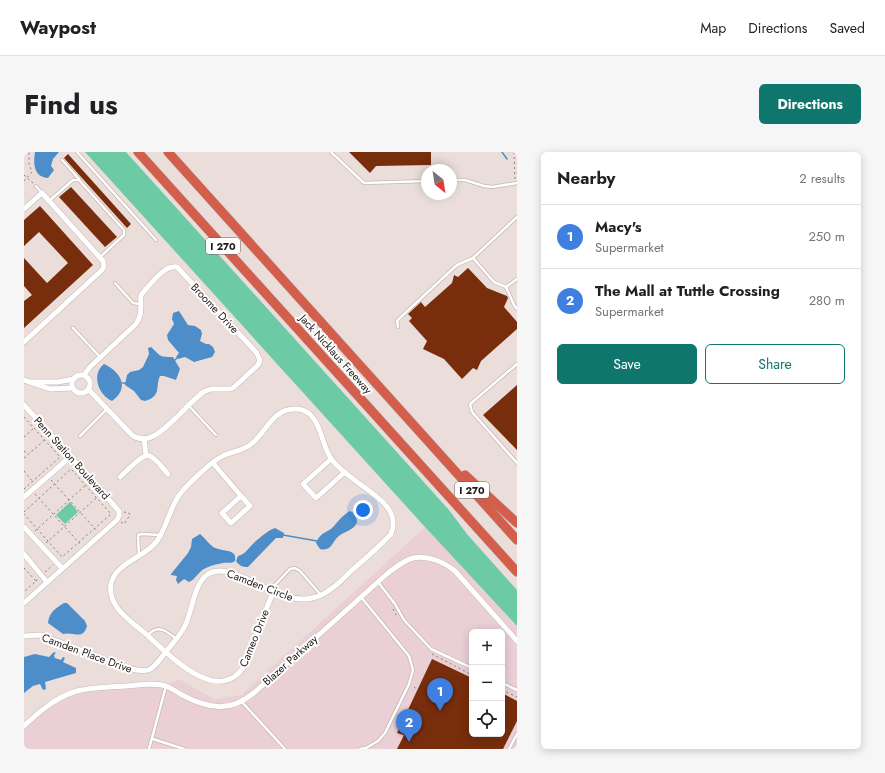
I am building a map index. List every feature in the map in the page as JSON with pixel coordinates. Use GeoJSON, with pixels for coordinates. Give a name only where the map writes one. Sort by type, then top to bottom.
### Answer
{"type":"FeatureCollection","features":[{"type":"Feature","properties":{"kind":"highway","name":"Jack Nicklaus Freeway"},"geometry":{"type":"LineString","coordinates":[[138,152],[517,572]]}},
{"type":"Feature","properties":{"kind":"highway","name":"Jack Nicklaus Freeway"},"geometry":{"type":"LineString","coordinates":[[168,152],[517,540]]}},
{"type":"Feature","properties":{"kind":"highway"},"geometry":{"type":"LineString","coordinates":[[428,440],[517,523]]}},
{"type":"Feature","properties":{"kind":"street"},"geometry":{"type":"LineString","coordinates":[[24,209],[42,193],[101,260],[104,266],[102,270],[24,342]]}},
{"type":"Feature","properties":{"kind":"street","name":"Broome Drive"},"geometry":{"type":"LineString","coordinates":[[141,304],[141,294],[165,270],[174,266],[177,267],[251,346],[260,360],[258,365],[230,390],[207,390],[188,406]]}},
{"type":"Feature","properties":{"kind":"street"},"geometry":{"type":"LineString","coordinates":[[73,388],[72,382],[74,379],[78,375],[84,375],[140,319],[141,304]]}},
{"type":"Feature","properties":{"kind":"street"},"geometry":{"type":"LineString","coordinates":[[84,375],[89,381],[88,389]]}},
{"type":"Feature","properties":{"kind":"street"},"geometry":{"type":"LineString","coordinates":[[30,382],[58,382],[74,379]]}},
{"type":"Feature","properties":{"kind":"street"},"geometry":{"type":"LineString","coordinates":[[24,380],[40,387],[50,389],[73,388],[80,392],[88,389]]}},
{"type":"Feature","properties":{"kind":"street"},"geometry":{"type":"LineString","coordinates":[[88,389],[132,435],[138,438],[144,439],[158,433],[188,406]]}},
{"type":"Feature","properties":{"kind":"street","name":"Penn Station Boulevard"},"geometry":{"type":"LineString","coordinates":[[24,405],[91,480],[122,512]]}},
{"type":"Feature","properties":{"kind":"street","name":"Cameo Drive"},"geometry":{"type":"LineString","coordinates":[[271,591],[243,668],[238,675],[224,682],[216,682],[194,673],[166,652],[116,606],[111,592],[113,577],[117,571],[157,542],[179,495],[218,458],[240,450],[255,441],[275,416],[285,411],[297,409],[308,414],[316,422],[331,459]]}},
{"type":"Feature","properties":{"kind":"street"},"geometry":{"type":"LineString","coordinates":[[144,439],[146,455]]}},
{"type":"Feature","properties":{"kind":"street"},"geometry":{"type":"LineString","coordinates":[[120,477],[146,455],[151,456],[168,474]]}},
{"type":"Feature","properties":{"kind":"street"},"geometry":{"type":"LineString","coordinates":[[24,497],[70,456]]}},
{"type":"Feature","properties":{"kind":"street"},"geometry":{"type":"LineString","coordinates":[[331,459],[303,484],[316,498],[344,472]]}},
{"type":"Feature","properties":{"kind":"street","name":"Camden Circle"},"geometry":{"type":"LineString","coordinates":[[166,652],[185,626],[199,585],[208,574],[227,571],[271,591],[296,599],[311,598],[328,591],[392,534],[392,515],[388,508],[383,502],[344,472],[331,459]]}},
{"type":"Feature","properties":{"kind":"street"},"geometry":{"type":"LineString","coordinates":[[212,463],[250,506],[231,523],[222,513],[241,496]]}},
{"type":"Feature","properties":{"kind":"street"},"geometry":{"type":"LineString","coordinates":[[24,603],[117,520],[122,512]]}},
{"type":"Feature","properties":{"kind":"street"},"geometry":{"type":"LineString","coordinates":[[24,527],[62,568]]}},
{"type":"Feature","properties":{"kind":"street"},"geometry":{"type":"LineString","coordinates":[[24,554],[47,582]]}},
{"type":"Feature","properties":{"kind":"street","name":"Blazer Parkway"},"geometry":{"type":"LineString","coordinates":[[24,726],[54,701],[75,691],[155,684],[166,686],[207,706],[230,706],[242,702],[378,582],[399,565],[412,558],[434,560],[446,564],[455,570],[517,641]]}},
{"type":"Feature","properties":{"kind":"street","name":"Camden Place Drive"},"geometry":{"type":"LineString","coordinates":[[24,636],[41,635],[142,672],[153,668],[166,652]]}},
{"type":"Feature","properties":{"kind":"lane"},"geometry":{"type":"LineString","coordinates":[[77,152],[156,240]]}},
{"type":"Feature","properties":{"kind":"lane"},"geometry":{"type":"LineString","coordinates":[[331,152],[364,183],[421,181]]}},
{"type":"Feature","properties":{"kind":"lane"},"geometry":{"type":"LineString","coordinates":[[62,160],[124,230],[124,235],[101,260]]}},
{"type":"Feature","properties":{"kind":"lane"},"geometry":{"type":"LineString","coordinates":[[49,201],[73,180],[79,180]]}},
{"type":"Feature","properties":{"kind":"lane"},"geometry":{"type":"LineString","coordinates":[[457,180],[465,180],[492,187],[516,183]]}},
{"type":"Feature","properties":{"kind":"lane"},"geometry":{"type":"LineString","coordinates":[[36,186],[42,193]]}},
{"type":"Feature","properties":{"kind":"lane"},"geometry":{"type":"LineString","coordinates":[[398,327],[397,321],[402,315],[457,265],[473,258],[517,218]]}},
{"type":"Feature","properties":{"kind":"lane"},"geometry":{"type":"LineString","coordinates":[[473,258],[494,282],[506,287],[517,309]]}},
{"type":"Feature","properties":{"kind":"lane"},"geometry":{"type":"LineString","coordinates":[[506,287],[517,279]]}},
{"type":"Feature","properties":{"kind":"lane"},"geometry":{"type":"LineString","coordinates":[[115,283],[133,303],[141,304]]}},
{"type":"Feature","properties":{"kind":"lane"},"geometry":{"type":"LineString","coordinates":[[73,328],[101,358]]}},
{"type":"Feature","properties":{"kind":"lane"},"geometry":{"type":"LineString","coordinates":[[517,364],[470,404],[472,412],[517,463]]}},
{"type":"Feature","properties":{"kind":"lane"},"geometry":{"type":"LineString","coordinates":[[188,406],[216,435]]}},
{"type":"Feature","properties":{"kind":"lane"},"geometry":{"type":"LineString","coordinates":[[80,436],[107,409]]}},
{"type":"Feature","properties":{"kind":"lane"},"geometry":{"type":"LineString","coordinates":[[139,556],[138,535],[160,535]]}},
{"type":"Feature","properties":{"kind":"lane"},"geometry":{"type":"LineString","coordinates":[[271,591],[290,569],[295,568],[300,571],[321,595]]}},
{"type":"Feature","properties":{"kind":"lane"},"geometry":{"type":"LineString","coordinates":[[378,582],[395,604],[404,620],[431,649],[469,667]]}},
{"type":"Feature","properties":{"kind":"lane"},"geometry":{"type":"LineString","coordinates":[[360,749],[366,748],[378,741],[385,733],[410,684],[413,670],[409,656],[361,597]]}},
{"type":"Feature","properties":{"kind":"lane"},"geometry":{"type":"LineString","coordinates":[[147,635],[158,629],[166,631],[176,640]]}},
{"type":"Feature","properties":{"kind":"lane"},"geometry":{"type":"LineString","coordinates":[[505,684],[517,690]]}},
{"type":"Feature","properties":{"kind":"lane"},"geometry":{"type":"LineString","coordinates":[[149,749],[153,739],[166,686]]}},
{"type":"Feature","properties":{"kind":"lane"},"geometry":{"type":"LineString","coordinates":[[242,702],[285,749]]}},
{"type":"Feature","properties":{"kind":"lane"},"geometry":{"type":"LineString","coordinates":[[510,749],[517,734]]}},
{"type":"Feature","properties":{"kind":"lane"},"geometry":{"type":"LineString","coordinates":[[153,739],[184,749]]}},
{"type":"Feature","properties":{"kind":"path"},"geometry":{"type":"LineString","coordinates":[[24,181],[32,172],[29,164],[29,152]]}},
{"type":"Feature","properties":{"kind":"path"},"geometry":{"type":"LineString","coordinates":[[514,152],[516,183]]}},
{"type":"Feature","properties":{"kind":"path"},"geometry":{"type":"LineString","coordinates":[[24,175],[28,177],[36,186]]}},
{"type":"Feature","properties":{"kind":"path"},"geometry":{"type":"LineString","coordinates":[[24,418],[60,457],[24,489]]}},
{"type":"Feature","properties":{"kind":"path"},"geometry":{"type":"LineString","coordinates":[[24,437],[34,428]]}},
{"type":"Feature","properties":{"kind":"path"},"geometry":{"type":"LineString","coordinates":[[24,458],[50,435]]}},
{"type":"Feature","properties":{"kind":"path"},"geometry":{"type":"LineString","coordinates":[[24,451],[28,455]]}},
{"type":"Feature","properties":{"kind":"path"},"geometry":{"type":"LineString","coordinates":[[24,512],[71,469],[111,514],[24,592]]}},
{"type":"Feature","properties":{"kind":"path"},"geometry":{"type":"LineString","coordinates":[[24,471],[33,481]]}},
{"type":"Feature","properties":{"kind":"path"},"geometry":{"type":"LineString","coordinates":[[48,476],[100,534]]}},
{"type":"Feature","properties":{"kind":"path"},"geometry":{"type":"LineString","coordinates":[[31,534],[91,480]]}},
{"type":"Feature","properties":{"kind":"path"},"geometry":{"type":"LineString","coordinates":[[31,490],[84,548]]}},
{"type":"Feature","properties":{"kind":"path"},"geometry":{"type":"LineString","coordinates":[[42,547],[96,497]]}},
{"type":"Feature","properties":{"kind":"path"},"geometry":{"type":"LineString","coordinates":[[117,520],[120,520],[124,524],[130,515],[129,513],[122,512]]}},
{"type":"Feature","properties":{"kind":"path"},"geometry":{"type":"LineString","coordinates":[[24,514],[62,557]]}},
{"type":"Feature","properties":{"kind":"path"},"geometry":{"type":"LineString","coordinates":[[24,568],[36,581]]}},
{"type":"Feature","properties":{"kind":"path"},"geometry":{"type":"LineString","coordinates":[[410,684],[417,689]]}},
{"type":"Feature","properties":{"kind":"path"},"geometry":{"type":"LineString","coordinates":[[505,691],[517,697]]}},
{"type":"Feature","properties":{"kind":"shaded area"},"geometry":{"type":"Polygon","coordinates":[[[425,527],[517,626],[517,749],[24,749],[24,726],[32,718],[75,691],[144,684],[166,686],[179,679],[214,699],[241,695],[425,527]]]}},
{"type":"Feature","properties":{"kind":"green space"},"geometry":{"type":"Polygon","coordinates":[[[85,152],[126,152],[449,510],[467,534],[517,590],[517,626],[425,527],[85,152]]]}},
{"type":"Feature","properties":{"kind":"green space"},"geometry":{"type":"Polygon","coordinates":[[[70,502],[78,512],[65,524],[56,515],[70,502]]]}},
{"type":"Feature","properties":{"kind":"water"},"geometry":{"type":"Polygon","coordinates":[[[35,152],[59,152],[53,159],[51,166],[54,170],[48,178],[43,177],[37,172],[34,161],[35,152]]]}},
{"type":"Feature","properties":{"kind":"water"},"geometry":{"type":"Polygon","coordinates":[[[179,311],[188,325],[195,326],[201,330],[202,334],[200,341],[213,347],[215,352],[212,357],[194,362],[185,357],[178,359],[176,357],[179,353],[168,340],[167,335],[174,324],[172,319],[173,313],[179,311]]]}},
{"type":"Feature","properties":{"kind":"water"},"geometry":{"type":"Polygon","coordinates":[[[151,347],[160,355],[165,357],[173,357],[180,369],[176,380],[160,376],[156,394],[154,397],[145,401],[141,400],[134,391],[125,385],[127,375],[130,372],[139,370],[143,367],[149,354],[148,348],[151,347]]]}},
{"type":"Feature","properties":{"kind":"water"},"geometry":{"type":"Polygon","coordinates":[[[104,364],[115,371],[121,381],[121,391],[112,401],[103,394],[98,384],[98,373],[104,364]]]}},
{"type":"Feature","properties":{"kind":"water"},"geometry":{"type":"Polygon","coordinates":[[[350,511],[354,513],[357,521],[354,527],[339,536],[329,548],[324,550],[320,549],[316,543],[320,536],[350,511]]]}},
{"type":"Feature","properties":{"kind":"water"},"geometry":{"type":"Polygon","coordinates":[[[275,528],[284,533],[283,538],[276,538],[248,567],[238,564],[236,561],[238,556],[244,553],[253,544],[275,528]]]}},
{"type":"Feature","properties":{"kind":"water"},"geometry":{"type":"Polygon","coordinates":[[[200,534],[215,548],[234,554],[235,561],[208,567],[202,570],[191,581],[189,582],[184,579],[178,584],[176,580],[177,576],[171,574],[188,553],[191,547],[192,539],[200,534]]]}},
{"type":"Feature","properties":{"kind":"water"},"geometry":{"type":"Polygon","coordinates":[[[64,603],[67,603],[85,621],[87,626],[83,633],[63,634],[48,623],[51,613],[64,603]]]}},
{"type":"Feature","properties":{"kind":"water"},"geometry":{"type":"Polygon","coordinates":[[[54,652],[56,653],[54,655],[55,658],[61,660],[63,657],[65,658],[63,662],[76,668],[76,673],[45,682],[46,689],[43,690],[40,684],[33,686],[24,693],[24,657],[35,654],[49,657],[54,652]]]}},
{"type":"Feature","properties":{"kind":"building"},"geometry":{"type":"Polygon","coordinates":[[[349,152],[431,152],[431,164],[376,166],[370,173],[349,152]]]}},
{"type":"Feature","properties":{"kind":"building"},"geometry":{"type":"Polygon","coordinates":[[[68,154],[131,224],[127,228],[64,158],[68,154]]]}},
{"type":"Feature","properties":{"kind":"building"},"geometry":{"type":"Polygon","coordinates":[[[71,187],[117,237],[105,247],[59,197],[71,187]]]}},
{"type":"Feature","properties":{"kind":"building"},"geometry":{"type":"Polygon","coordinates":[[[40,206],[93,265],[24,328],[24,301],[32,295],[24,286],[24,258],[47,283],[68,263],[39,232],[24,246],[24,220],[40,206]]]}},
{"type":"Feature","properties":{"kind":"building"},"geometry":{"type":"Polygon","coordinates":[[[468,268],[487,288],[507,296],[508,298],[504,307],[517,322],[517,329],[481,361],[477,370],[473,368],[462,379],[444,359],[423,349],[427,341],[409,321],[412,318],[408,314],[421,302],[425,307],[452,283],[454,275],[458,277],[468,268]]]}},
{"type":"Feature","properties":{"kind":"building"},"geometry":{"type":"Polygon","coordinates":[[[517,385],[517,450],[483,415],[517,385]]]}},
{"type":"Feature","properties":{"kind":"building"},"geometry":{"type":"Polygon","coordinates":[[[432,659],[469,677],[469,737],[505,737],[505,695],[517,701],[517,721],[503,749],[397,749],[404,735],[397,733],[432,659]]]}},
{"type":"Feature","properties":{"kind":"waterway"},"geometry":{"type":"LineString","coordinates":[[502,152],[507,159]]}},
{"type":"Feature","properties":{"kind":"waterway"},"geometry":{"type":"LineString","coordinates":[[283,535],[317,541]]}},
{"type":"Feature","properties":{"kind":"place","name":"Macy's"},"geometry":{"type":"Point","coordinates":[440,711]}},
{"type":"Feature","properties":{"kind":"place","name":"The Mall at Tuttle Crossing"},"geometry":{"type":"Point","coordinates":[409,742]}}]}
